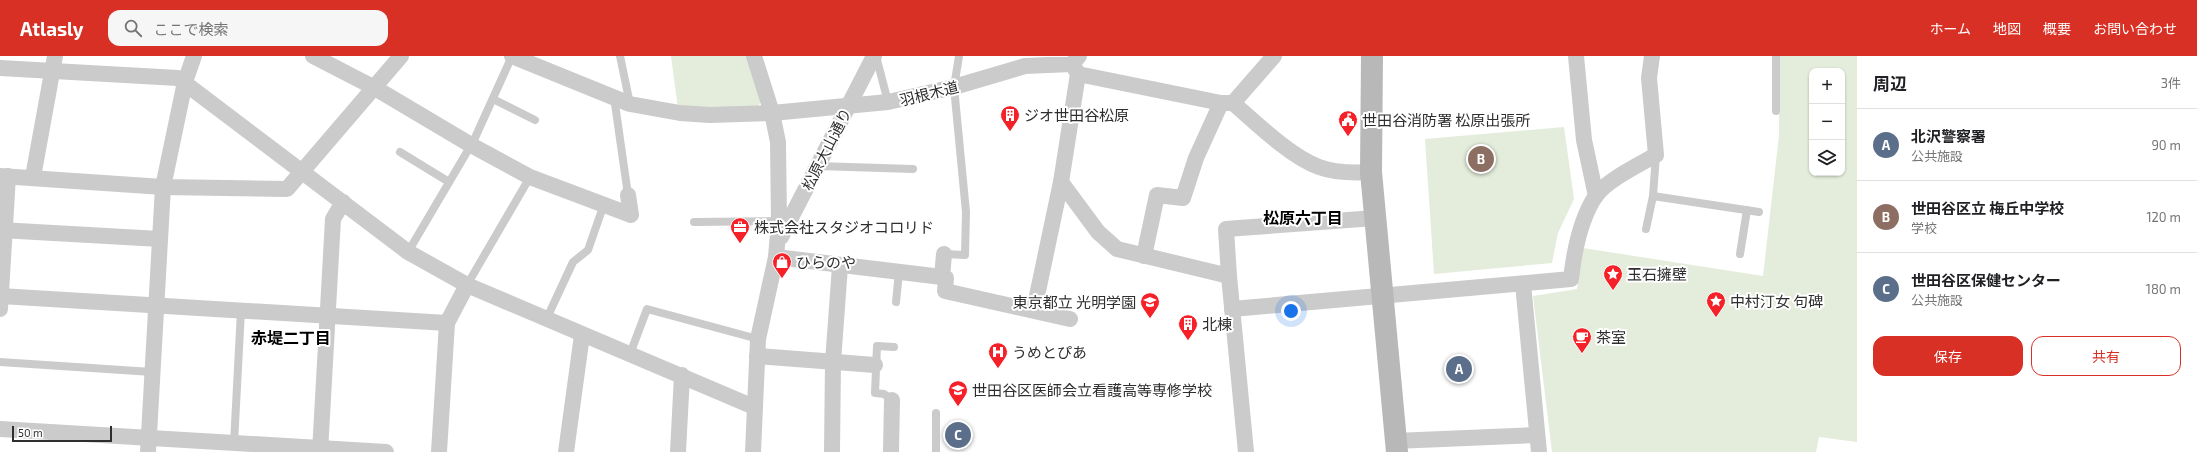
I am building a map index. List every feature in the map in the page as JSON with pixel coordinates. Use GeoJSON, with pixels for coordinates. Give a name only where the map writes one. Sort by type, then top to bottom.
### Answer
{"type":"FeatureCollection","features":[{"type":"Feature","properties":{"kind":"street"},"geometry":{"type":"LineString","coordinates":[[148,445],[163,187],[185,82],[194,56]]}},
{"type":"Feature","properties":{"kind":"street"},"geometry":{"type":"LineString","coordinates":[[313,56],[375,88],[471,145],[530,177],[631,215],[628,195]]}},
{"type":"Feature","properties":{"kind":"street"},"geometry":{"type":"LineString","coordinates":[[402,56],[287,189],[163,187],[4,176],[0,300],[156,306],[447,323]]}},
{"type":"Feature","properties":{"kind":"street","name":"羽根木道"},"geometry":{"type":"LineString","coordinates":[[512,56],[630,104],[680,113],[710,115],[772,113],[888,102],[954,87],[1025,66],[1076,65],[1227,103]]}},
{"type":"Feature","properties":{"kind":"street"},"geometry":{"type":"LineString","coordinates":[[753,452],[758,339],[777,249],[779,221],[778,142],[772,113],[754,56]]}},
{"type":"Feature","properties":{"kind":"street","name":"松原大山通り"},"geometry":{"type":"LineString","coordinates":[[777,249],[847,106],[875,56]]}},
{"type":"Feature","properties":{"kind":"street"},"geometry":{"type":"LineString","coordinates":[[1144,256],[1157,194],[1183,198],[1196,158],[1227,103],[1274,56]]}},
{"type":"Feature","properties":{"kind":"street"},"geometry":{"type":"LineString","coordinates":[[1372,56],[1371,172],[1396,446],[1537,435]]}},
{"type":"Feature","properties":{"kind":"street"},"geometry":{"type":"LineString","coordinates":[[1576,56],[1584,140],[1596,196]]}},
{"type":"Feature","properties":{"kind":"street"},"geometry":{"type":"LineString","coordinates":[[1232,309],[1570,279],[1573,258],[1583,226],[1596,196],[1620,176],[1656,155],[1649,78],[1652,56]]}},
{"type":"Feature","properties":{"kind":"street"},"geometry":{"type":"LineString","coordinates":[[33,177],[53,64]]}},
{"type":"Feature","properties":{"kind":"street"},"geometry":{"type":"LineString","coordinates":[[0,68],[53,64],[178,78],[408,252],[467,285],[546,320],[682,375],[754,407]]}},
{"type":"Feature","properties":{"kind":"street"},"geometry":{"type":"LineString","coordinates":[[1034,310],[1061,182],[1076,65]]}},
{"type":"Feature","properties":{"kind":"street"},"geometry":{"type":"LineString","coordinates":[[1227,103],[1314,165],[1348,173],[1371,172]]}},
{"type":"Feature","properties":{"kind":"street"},"geometry":{"type":"LineString","coordinates":[[1061,182],[1098,232],[1117,249],[1229,276]]}},
{"type":"Feature","properties":{"kind":"street"},"geometry":{"type":"LineString","coordinates":[[320,450],[333,219],[343,202]]}},
{"type":"Feature","properties":{"kind":"street"},"geometry":{"type":"LineString","coordinates":[[1246,452],[1229,276],[1226,229],[1375,218]]}},
{"type":"Feature","properties":{"kind":"street"},"geometry":{"type":"LineString","coordinates":[[2,230],[160,239]]}},
{"type":"Feature","properties":{"kind":"street"},"geometry":{"type":"LineString","coordinates":[[777,249],[840,266],[942,277],[946,278],[945,291],[1070,319]]}},
{"type":"Feature","properties":{"kind":"street"},"geometry":{"type":"LineString","coordinates":[[942,277],[944,254]]}},
{"type":"Feature","properties":{"kind":"street"},"geometry":{"type":"LineString","coordinates":[[832,452],[833,362],[840,266]]}},
{"type":"Feature","properties":{"kind":"street"},"geometry":{"type":"LineString","coordinates":[[1523,284],[1539,452]]}},
{"type":"Feature","properties":{"kind":"street"},"geometry":{"type":"LineString","coordinates":[[439,452],[447,323],[467,285]]}},
{"type":"Feature","properties":{"kind":"street"},"geometry":{"type":"LineString","coordinates":[[566,452],[582,335]]}},
{"type":"Feature","properties":{"kind":"street"},"geometry":{"type":"LineString","coordinates":[[757,356],[876,365]]}},
{"type":"Feature","properties":{"kind":"street"},"geometry":{"type":"LineString","coordinates":[[678,452],[682,375]]}},
{"type":"Feature","properties":{"kind":"street"},"geometry":{"type":"LineString","coordinates":[[891,452],[892,400]]}},
{"type":"Feature","properties":{"kind":"street"},"geometry":{"type":"LineString","coordinates":[[0,429],[148,445],[234,443],[320,450],[386,452]]}},
{"type":"Feature","properties":{"kind":"lane"},"geometry":{"type":"LineString","coordinates":[[408,252],[471,145],[512,56]]}},
{"type":"Feature","properties":{"kind":"lane"},"geometry":{"type":"LineString","coordinates":[[620,56],[630,104]]}},
{"type":"Feature","properties":{"kind":"lane"},"geometry":{"type":"LineString","coordinates":[[875,56],[888,102]]}},
{"type":"Feature","properties":{"kind":"lane"},"geometry":{"type":"LineString","coordinates":[[944,254],[965,255],[966,212],[954,87],[959,56]]}},
{"type":"Feature","properties":{"kind":"lane"},"geometry":{"type":"LineString","coordinates":[[1776,56],[1776,111]]}},
{"type":"Feature","properties":{"kind":"lane"},"geometry":{"type":"LineString","coordinates":[[614,97],[628,195]]}},
{"type":"Feature","properties":{"kind":"lane"},"geometry":{"type":"LineString","coordinates":[[493,99],[535,120]]}},
{"type":"Feature","properties":{"kind":"lane"},"geometry":{"type":"LineString","coordinates":[[400,152],[449,182]]}},
{"type":"Feature","properties":{"kind":"lane"},"geometry":{"type":"LineString","coordinates":[[1646,229],[1653,196],[1656,155]]}},
{"type":"Feature","properties":{"kind":"lane"},"geometry":{"type":"LineString","coordinates":[[817,166],[913,169]]}},
{"type":"Feature","properties":{"kind":"lane"},"geometry":{"type":"LineString","coordinates":[[467,285],[530,177]]}},
{"type":"Feature","properties":{"kind":"lane"},"geometry":{"type":"LineString","coordinates":[[1653,196],[1759,212]]}},
{"type":"Feature","properties":{"kind":"lane"},"geometry":{"type":"LineString","coordinates":[[546,320],[573,262],[588,250],[604,204]]}},
{"type":"Feature","properties":{"kind":"lane"},"geometry":{"type":"LineString","coordinates":[[1740,254],[1747,210]]}},
{"type":"Feature","properties":{"kind":"lane"},"geometry":{"type":"LineString","coordinates":[[694,222],[779,221]]}},
{"type":"Feature","properties":{"kind":"lane"},"geometry":{"type":"LineString","coordinates":[[896,302],[899,272]]}},
{"type":"Feature","properties":{"kind":"lane"},"geometry":{"type":"LineString","coordinates":[[630,354],[647,309],[758,339]]}},
{"type":"Feature","properties":{"kind":"lane"},"geometry":{"type":"LineString","coordinates":[[234,443],[241,311]]}},
{"type":"Feature","properties":{"kind":"lane"},"geometry":{"type":"LineString","coordinates":[[892,400],[884,394],[875,393],[876,365],[877,346],[894,347]]}},
{"type":"Feature","properties":{"kind":"lane"},"geometry":{"type":"LineString","coordinates":[[0,362],[152,372]]}},
{"type":"Feature","properties":{"kind":"lane"},"geometry":{"type":"LineString","coordinates":[[936,413],[936,452]]}},
{"type":"Feature","properties":{"kind":"green space"},"geometry":{"type":"Polygon","coordinates":[[[671,56],[749,56],[763,99],[758,106],[678,109],[671,56]]]}},
{"type":"Feature","properties":{"kind":"green space"},"geometry":{"type":"Polygon","coordinates":[[[1779,56],[1857,56],[1857,442],[1819,437],[1816,452],[1552,452],[1533,296],[1577,289],[1583,248],[1763,276],[1779,135],[1779,56]]]}},
{"type":"Feature","properties":{"kind":"green space"},"geometry":{"type":"Polygon","coordinates":[[[1564,127],[1574,199],[1558,233],[1552,263],[1434,274],[1425,139],[1564,127]]]}},
{"type":"Feature","properties":{"kind":"place","name":"ジオ世田谷松原"},"geometry":{"type":"Point","coordinates":[1010,132]}},
{"type":"Feature","properties":{"kind":"place","name":"世田谷消防署 松原出張所"},"geometry":{"type":"Point","coordinates":[1348,137]}},
{"type":"Feature","properties":{"kind":"place","name":"世田谷区立 梅丘中学校"},"geometry":{"type":"Point","coordinates":[1481,159]}},
{"type":"Feature","properties":{"kind":"place","name":"株式会社スタジオコロリド"},"geometry":{"type":"Point","coordinates":[740,244]}},
{"type":"Feature","properties":{"kind":"place","name":"ひらのや"},"geometry":{"type":"Point","coordinates":[782,279]}},
{"type":"Feature","properties":{"kind":"place","name":"玉石擁壁"},"geometry":{"type":"Point","coordinates":[1613,291]}},
{"type":"Feature","properties":{"kind":"place","name":"中村汀女 句碑"},"geometry":{"type":"Point","coordinates":[1716,318]}},
{"type":"Feature","properties":{"kind":"place","name":"東京都立 光明学園"},"geometry":{"type":"Point","coordinates":[1150,319]}},
{"type":"Feature","properties":{"kind":"place","name":"北棟"},"geometry":{"type":"Point","coordinates":[1188,341]}},
{"type":"Feature","properties":{"kind":"place","name":"茶室"},"geometry":{"type":"Point","coordinates":[1582,354]}},
{"type":"Feature","properties":{"kind":"place","name":"うめとぴあ"},"geometry":{"type":"Point","coordinates":[998,369]}},
{"type":"Feature","properties":{"kind":"place","name":"北沢警察署"},"geometry":{"type":"Point","coordinates":[1459,369]}},
{"type":"Feature","properties":{"kind":"place","name":"世田谷区医師会立看護高等専修学校"},"geometry":{"type":"Point","coordinates":[958,407]}},
{"type":"Feature","properties":{"kind":"place","name":"世田谷区保健センター"},"geometry":{"type":"Point","coordinates":[958,435]}},
{"type":"Feature","properties":{"kind":"district","name":"松原六丁目"},"geometry":{"type":"Point","coordinates":[1303,217]}},
{"type":"Feature","properties":{"kind":"district","name":"赤堤二丁目"},"geometry":{"type":"Point","coordinates":[291,337]}}]}
